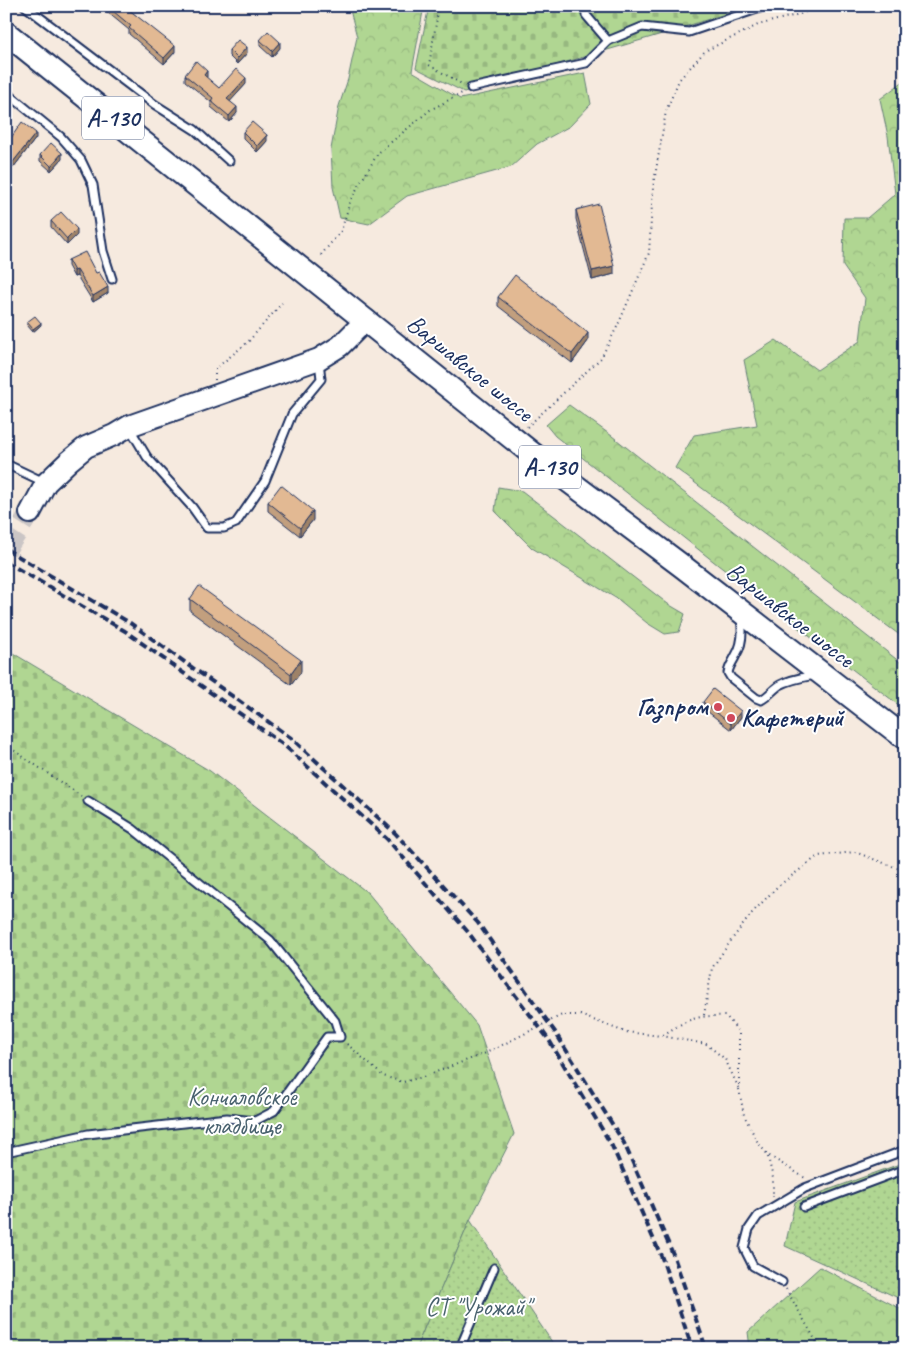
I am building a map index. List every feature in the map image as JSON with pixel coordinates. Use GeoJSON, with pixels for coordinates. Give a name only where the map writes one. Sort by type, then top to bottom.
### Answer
{"type":"FeatureCollection","features":[{"type":"Feature","properties":{"kind":"main road","name":"Варшавское шоссе"},"geometry":{"type":"LineString","coordinates":[[6,33],[514,439],[739,609],[905,738]]}},
{"type":"Feature","properties":{"kind":"street"},"geometry":{"type":"LineString","coordinates":[[30,513],[46,483],[86,447],[114,435],[129,426],[319,359],[340,346],[366,320]]}},
{"type":"Feature","properties":{"kind":"lane"},"geometry":{"type":"LineString","coordinates":[[25,6],[154,104],[195,130],[229,161]]}},
{"type":"Feature","properties":{"kind":"lane"},"geometry":{"type":"LineString","coordinates":[[586,6],[586,15],[608,41]]}},
{"type":"Feature","properties":{"kind":"lane"},"geometry":{"type":"LineString","coordinates":[[471,88],[586,63],[608,41],[642,27],[689,32],[766,6]]}},
{"type":"Feature","properties":{"kind":"lane"},"geometry":{"type":"LineString","coordinates":[[6,92],[61,137],[81,160],[93,186],[103,251],[112,279]]}},
{"type":"Feature","properties":{"kind":"lane"},"geometry":{"type":"LineString","coordinates":[[129,426],[147,458],[192,507],[207,528],[224,528],[236,523],[265,481],[292,414],[321,380],[319,359]]}},
{"type":"Feature","properties":{"kind":"lane"},"geometry":{"type":"LineString","coordinates":[[6,464],[46,483]]}},
{"type":"Feature","properties":{"kind":"lane"},"geometry":{"type":"LineString","coordinates":[[739,609],[742,638],[738,653],[729,667],[728,673],[730,678],[761,700],[779,686],[794,680],[822,674]]}},
{"type":"Feature","properties":{"kind":"lane"},"geometry":{"type":"LineString","coordinates":[[6,1152],[88,1134],[227,1118],[255,1121],[274,1111],[327,1037],[340,1037],[334,1021],[270,940],[133,829],[88,801]]}},
{"type":"Feature","properties":{"kind":"lane"},"geometry":{"type":"LineString","coordinates":[[782,1282],[753,1266],[744,1248],[749,1229],[758,1216],[816,1183],[905,1150]]}},
{"type":"Feature","properties":{"kind":"lane"},"geometry":{"type":"LineString","coordinates":[[804,1207],[905,1169]]}},
{"type":"Feature","properties":{"kind":"lane"},"geometry":{"type":"LineString","coordinates":[[460,1348],[494,1268]]}},
{"type":"Feature","properties":{"kind":"path"},"geometry":{"type":"LineString","coordinates":[[439,6],[429,65],[471,88]]}},
{"type":"Feature","properties":{"kind":"path"},"geometry":{"type":"LineString","coordinates":[[514,439],[601,358],[618,325],[648,253],[653,188],[666,111],[679,80],[705,51],[758,25],[824,6]]}},
{"type":"Feature","properties":{"kind":"path"},"geometry":{"type":"LineString","coordinates":[[320,254],[341,231],[351,199],[378,153],[430,110],[471,88]]}},
{"type":"Feature","properties":{"kind":"path"},"geometry":{"type":"LineString","coordinates":[[216,395],[215,369],[248,342],[282,303]]}},
{"type":"Feature","properties":{"kind":"path"},"geometry":{"type":"LineString","coordinates":[[6,745],[88,801]]}},
{"type":"Feature","properties":{"kind":"path"},"geometry":{"type":"LineString","coordinates":[[704,1015],[712,968],[730,942],[752,912],[777,887],[818,856],[855,852],[905,871]]}},
{"type":"Feature","properties":{"kind":"path"},"geometry":{"type":"LineString","coordinates":[[340,1037],[383,1076],[402,1082],[423,1077],[486,1053],[562,1015],[580,1015],[625,1032],[706,1044],[725,1059],[738,1089],[744,1115],[758,1143],[768,1155],[787,1168],[816,1183]]}},
{"type":"Feature","properties":{"kind":"path"},"geometry":{"type":"LineString","coordinates":[[662,1036],[687,1020],[704,1015],[726,1016],[739,1032],[738,1089]]}},
{"type":"Feature","properties":{"kind":"path"},"geometry":{"type":"LineString","coordinates":[[758,1216],[773,1200],[773,1178],[768,1155]]}},
{"type":"Feature","properties":{"kind":"path"},"geometry":{"type":"LineString","coordinates":[[782,1282],[820,1348]]}},
{"type":"Feature","properties":{"kind":"green space"},"geometry":{"type":"Polygon","coordinates":[[[349,6],[424,6],[412,71],[460,99],[585,73],[591,104],[570,126],[537,144],[511,167],[407,196],[369,224],[340,218],[333,187],[331,149],[339,106],[348,79],[357,37],[349,6]]]}},
{"type":"Feature","properties":{"kind":"green space"},"geometry":{"type":"Polygon","coordinates":[[[429,6],[750,6],[464,92],[416,68],[429,6]]]}},
{"type":"Feature","properties":{"kind":"green space"},"geometry":{"type":"Polygon","coordinates":[[[905,80],[905,639],[675,468],[694,435],[757,425],[744,360],[776,340],[817,370],[860,341],[865,298],[843,266],[844,218],[867,218],[895,194],[888,136],[880,99],[905,80]]]}},
{"type":"Feature","properties":{"kind":"green space"},"geometry":{"type":"Polygon","coordinates":[[[569,405],[612,436],[905,666],[905,710],[555,436],[546,425],[569,405]]]}},
{"type":"Feature","properties":{"kind":"green space"},"geometry":{"type":"Polygon","coordinates":[[[498,487],[522,491],[668,604],[685,614],[679,632],[665,634],[647,623],[619,600],[532,548],[495,511],[498,487]]]}},
{"type":"Feature","properties":{"kind":"green space","name":"Кончаловское кладбище"},"geometry":{"type":"Polygon","coordinates":[[[6,649],[210,771],[368,893],[477,1025],[514,1134],[470,1220],[416,1348],[6,1348],[6,649]]]}},
{"type":"Feature","properties":{"kind":"green space"},"geometry":{"type":"Polygon","coordinates":[[[905,1162],[905,1301],[785,1246],[795,1202],[905,1162]]]}},
{"type":"Feature","properties":{"kind":"green space","name":"СТ \"Урожай\""},"geometry":{"type":"Polygon","coordinates":[[[470,1220],[556,1348],[416,1348],[470,1220]]]}},
{"type":"Feature","properties":{"kind":"green space"},"geometry":{"type":"Polygon","coordinates":[[[820,1267],[905,1311],[905,1348],[750,1348],[748,1332],[820,1267]]]}},
{"type":"Feature","properties":{"kind":"building"},"geometry":{"type":"Polygon","coordinates":[[[107,6],[130,6],[128,9],[175,46],[164,58],[107,6]]]}},
{"type":"Feature","properties":{"kind":"building"},"geometry":{"type":"Polygon","coordinates":[[[268,31],[280,42],[272,51],[260,40],[268,31]]]}},
{"type":"Feature","properties":{"kind":"building"},"geometry":{"type":"Polygon","coordinates":[[[238,40],[247,47],[237,58],[229,50],[238,40]]]}},
{"type":"Feature","properties":{"kind":"building"},"geometry":{"type":"Polygon","coordinates":[[[196,61],[207,71],[204,75],[219,88],[236,69],[246,78],[227,99],[237,107],[229,116],[211,101],[213,98],[185,75],[196,61]]]}},
{"type":"Feature","properties":{"kind":"building"},"geometry":{"type":"Polygon","coordinates":[[[22,122],[36,133],[13,162],[6,157],[6,145],[22,122]]]}},
{"type":"Feature","properties":{"kind":"building"},"geometry":{"type":"Polygon","coordinates":[[[252,122],[267,135],[257,146],[243,132],[252,122]]]}},
{"type":"Feature","properties":{"kind":"building"},"geometry":{"type":"Polygon","coordinates":[[[51,143],[62,153],[51,166],[40,155],[51,143]]]}},
{"type":"Feature","properties":{"kind":"building"},"geometry":{"type":"Polygon","coordinates":[[[599,204],[614,266],[592,271],[576,210],[599,204]]]}},
{"type":"Feature","properties":{"kind":"building"},"geometry":{"type":"Polygon","coordinates":[[[61,212],[77,229],[67,239],[51,221],[61,212]]]}},
{"type":"Feature","properties":{"kind":"building"},"geometry":{"type":"Polygon","coordinates":[[[85,252],[96,273],[99,272],[108,287],[93,296],[77,270],[74,271],[68,260],[85,252]]]}},
{"type":"Feature","properties":{"kind":"building"},"geometry":{"type":"Polygon","coordinates":[[[515,275],[588,333],[572,354],[498,297],[515,275]]]}},
{"type":"Feature","properties":{"kind":"building"},"geometry":{"type":"Polygon","coordinates":[[[35,316],[41,323],[33,329],[27,322],[35,316]]]}},
{"type":"Feature","properties":{"kind":"building"},"geometry":{"type":"Polygon","coordinates":[[[281,485],[313,511],[300,528],[268,502],[281,485]]]}},
{"type":"Feature","properties":{"kind":"building"},"geometry":{"type":"Polygon","coordinates":[[[199,586],[301,660],[291,674],[190,599],[199,586]]]}},
{"type":"Feature","properties":{"kind":"building"},"geometry":{"type":"Polygon","coordinates":[[[713,689],[741,711],[731,724],[703,702],[713,689]]]}},
{"type":"Feature","properties":{"kind":"tunnel"},"geometry":{"type":"LineString","coordinates":[[6,550],[30,513]]}},
{"type":"Feature","properties":{"kind":"railway"},"geometry":{"type":"LineString","coordinates":[[6,549],[130,623],[291,738],[395,833],[478,923],[555,1032],[624,1143],[673,1254],[706,1348]]}},
{"type":"Feature","properties":{"kind":"railway"},"geometry":{"type":"LineString","coordinates":[[6,562],[125,631],[285,746],[387,839],[468,932],[549,1040],[612,1146],[662,1258],[692,1348]]}},
{"type":"Feature","properties":{"kind":"place","name":"Газпром"},"geometry":{"type":"Point","coordinates":[718,707]}},
{"type":"Feature","properties":{"kind":"place","name":"Кафетерий"},"geometry":{"type":"Point","coordinates":[731,718]}}]}
